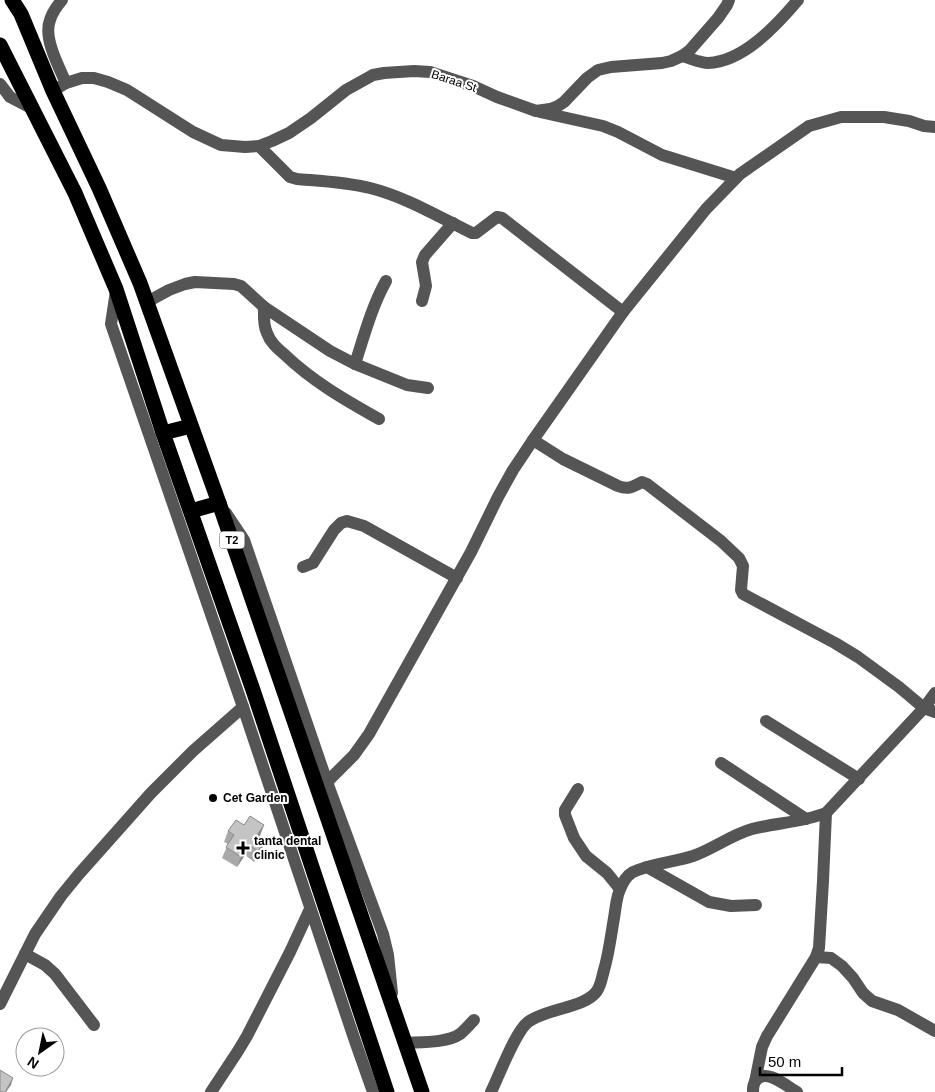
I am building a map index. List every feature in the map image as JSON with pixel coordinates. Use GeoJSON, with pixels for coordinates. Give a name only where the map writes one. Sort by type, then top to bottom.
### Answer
{"type":"FeatureCollection","features":[{"type":"Feature","properties":{"kind":"highway","name":"T2"},"geometry":{"type":"LineString","coordinates":[[12,0],[59,87],[99,188],[140,283],[220,504],[422,1092]]}},
{"type":"Feature","properties":{"kind":"highway","name":"T2"},"geometry":{"type":"LineString","coordinates":[[0,45],[76,193],[116,289],[163,433],[253,690],[387,1092]]}},
{"type":"Feature","properties":{"kind":"highway"},"geometry":{"type":"LineString","coordinates":[[163,433],[191,426]]}},
{"type":"Feature","properties":{"kind":"highway"},"geometry":{"type":"LineString","coordinates":[[191,511],[220,504]]}},
{"type":"Feature","properties":{"kind":"street"},"geometry":{"type":"LineString","coordinates":[[59,87],[48,31],[49,21],[62,0]]}},
{"type":"Feature","properties":{"kind":"street"},"geometry":{"type":"LineString","coordinates":[[536,111],[558,106],[598,70],[611,67],[662,63],[682,56],[690,50],[718,18],[729,0]]}},
{"type":"Feature","properties":{"kind":"street"},"geometry":{"type":"LineString","coordinates":[[682,56],[707,63],[722,60],[741,52],[763,37],[785,16],[798,0]]}},
{"type":"Feature","properties":{"kind":"street","name":"Baraa St"},"geometry":{"type":"LineString","coordinates":[[59,87],[82,78],[94,78],[108,82],[127,90],[193,132],[221,145],[245,147],[259,146],[289,133],[346,90],[373,75],[414,71],[430,72],[545,114],[567,117],[603,126],[662,155],[736,178]]}},
{"type":"Feature","properties":{"kind":"street"},"geometry":{"type":"LineString","coordinates":[[0,84],[10,97],[33,109]]}},
{"type":"Feature","properties":{"kind":"street"},"geometry":{"type":"LineString","coordinates":[[327,782],[354,755],[369,734],[471,552],[498,497],[533,440],[623,312],[706,209],[740,174],[809,126],[840,117],[884,117],[935,128]]}},
{"type":"Feature","properties":{"kind":"street"},"geometry":{"type":"LineString","coordinates":[[259,146],[290,177],[370,188],[395,196],[472,234],[498,217],[502,218],[623,312]]}},
{"type":"Feature","properties":{"kind":"street"},"geometry":{"type":"LineString","coordinates":[[422,302],[426,280],[422,262],[453,223]]}},
{"type":"Feature","properties":{"kind":"street"},"geometry":{"type":"LineString","coordinates":[[355,364],[380,291],[386,281]]}},
{"type":"Feature","properties":{"kind":"street"},"geometry":{"type":"LineString","coordinates":[[147,302],[169,290],[196,282],[241,286],[264,307],[330,352],[407,385],[428,388]]}},
{"type":"Feature","properties":{"kind":"street"},"geometry":{"type":"LineString","coordinates":[[116,289],[111,324],[373,1092]]}},
{"type":"Feature","properties":{"kind":"street"},"geometry":{"type":"LineString","coordinates":[[264,307],[265,326],[274,345],[306,374],[323,386],[379,419]]}},
{"type":"Feature","properties":{"kind":"street"},"geometry":{"type":"LineString","coordinates":[[533,440],[563,459],[618,486],[631,488],[642,482],[647,484],[721,541],[739,558],[743,566],[740,590],[743,594],[843,647],[929,710]]}},
{"type":"Feature","properties":{"kind":"street"},"geometry":{"type":"LineString","coordinates":[[220,504],[244,540],[327,782],[383,934],[388,956],[392,1005]]}},
{"type":"Feature","properties":{"kind":"street"},"geometry":{"type":"LineString","coordinates":[[303,567],[313,563],[334,530],[341,523],[347,521],[364,526],[456,578]]}},
{"type":"Feature","properties":{"kind":"street"},"geometry":{"type":"LineString","coordinates":[[491,1092],[516,1038],[527,1023],[547,1013],[586,1000],[597,991],[601,984],[608,958],[617,897],[623,882],[630,874],[637,870],[696,855],[748,831],[826,813],[929,710],[935,693]]}},
{"type":"Feature","properties":{"kind":"street"},"geometry":{"type":"LineString","coordinates":[[0,1004],[35,934],[61,896],[79,874],[151,793],[193,751],[243,707]]}},
{"type":"Feature","properties":{"kind":"street"},"geometry":{"type":"LineString","coordinates":[[766,721],[859,779]]}},
{"type":"Feature","properties":{"kind":"street"},"geometry":{"type":"LineString","coordinates":[[721,763],[806,819]]}},
{"type":"Feature","properties":{"kind":"street"},"geometry":{"type":"LineString","coordinates":[[578,789],[565,815],[574,838],[586,856],[607,873],[620,889]]}},
{"type":"Feature","properties":{"kind":"street"},"geometry":{"type":"LineString","coordinates":[[754,1087],[762,1047],[767,1036],[816,957],[819,948],[826,813]]}},
{"type":"Feature","properties":{"kind":"street"},"geometry":{"type":"LineString","coordinates":[[648,867],[709,902],[731,906],[756,905]]}},
{"type":"Feature","properties":{"kind":"street"},"geometry":{"type":"LineString","coordinates":[[211,1092],[247,1036],[310,909]]}},
{"type":"Feature","properties":{"kind":"street"},"geometry":{"type":"LineString","coordinates":[[25,954],[45,965],[55,974],[94,1024]]}},
{"type":"Feature","properties":{"kind":"street"},"geometry":{"type":"LineString","coordinates":[[816,957],[831,958],[842,966],[854,978],[863,993],[872,1001],[898,1010],[935,1030]]}},
{"type":"Feature","properties":{"kind":"street"},"geometry":{"type":"LineString","coordinates":[[405,1043],[450,1038],[458,1035],[474,1020]]}},
{"type":"Feature","properties":{"kind":"street"},"geometry":{"type":"LineString","coordinates":[[754,1087],[762,1076],[766,1076],[772,1077],[797,1092]]}},
{"type":"Feature","properties":{"kind":"building"},"geometry":{"type":"Polygon","coordinates":[[[250,816],[264,825],[257,835],[265,840],[258,851],[249,845],[241,857],[226,847],[234,835],[228,831],[236,820],[244,825],[250,816]]]}},
{"type":"Feature","properties":{"kind":"building"},"geometry":{"type":"Polygon","coordinates":[[[0,1070],[13,1078],[5,1092],[0,1092],[0,1070]]]}},
{"type":"Feature","properties":{"kind":"place","name":"Cet Garden"},"geometry":{"type":"Point","coordinates":[213,798]}},
{"type":"Feature","properties":{"kind":"place","name":"tanta dental clinic"},"geometry":{"type":"Point","coordinates":[243,848]}}]}
